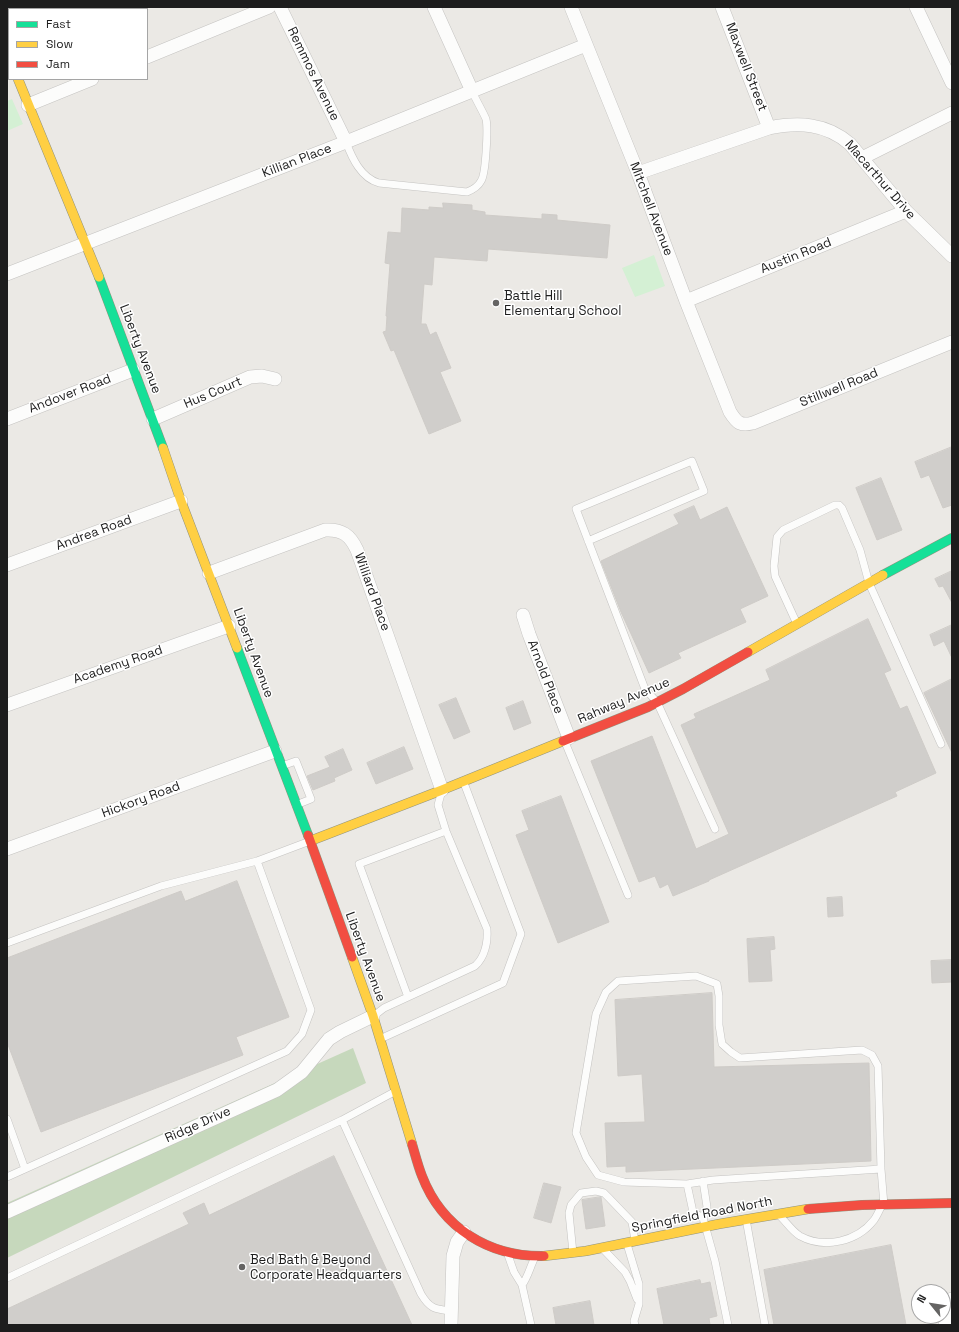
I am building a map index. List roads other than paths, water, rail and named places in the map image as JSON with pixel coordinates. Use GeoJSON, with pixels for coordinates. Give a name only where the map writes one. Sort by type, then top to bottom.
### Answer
{"type":"FeatureCollection","features":[{"type":"Feature","properties":{"kind":"street"},"geometry":{"type":"LineString","coordinates":[[148,56],[269,7]]}},
{"type":"Feature","properties":{"kind":"street","name":"Remmos Avenue"},"geometry":{"type":"LineString","coordinates":[[280,7],[346,142]]}},
{"type":"Feature","properties":{"kind":"street"},"geometry":{"type":"LineString","coordinates":[[434,7],[472,91]]}},
{"type":"Feature","properties":{"kind":"street","name":"Mitchell Avenue"},"geometry":{"type":"LineString","coordinates":[[571,7],[638,173],[730,412]]}},
{"type":"Feature","properties":{"kind":"street","name":"Maxwell Street"},"geometry":{"type":"LineString","coordinates":[[722,7],[769,128]]}},
{"type":"Feature","properties":{"kind":"street"},"geometry":{"type":"LineString","coordinates":[[916,7],[952,83]]}},
{"type":"Feature","properties":{"kind":"street","name":"Killian Place"},"geometry":{"type":"LineString","coordinates":[[7,274],[346,142],[586,45]]}},
{"type":"Feature","properties":{"kind":"street","name":"Liberty Avenue"},"geometry":{"type":"LineString","coordinates":[[18,80],[86,244],[153,419],[180,501],[310,841],[373,1016],[426,1186],[445,1215],[464,1232]]}},
{"type":"Feature","properties":{"kind":"street"},"geometry":{"type":"LineString","coordinates":[[28,105],[90,80]]}},
{"type":"Feature","properties":{"kind":"street"},"geometry":{"type":"LineString","coordinates":[[862,158],[952,113]]}},
{"type":"Feature","properties":{"kind":"street","name":"Macarthur Drive"},"geometry":{"type":"LineString","coordinates":[[638,173],[769,128],[787,124],[816,126],[843,137],[906,211],[952,256]]}},
{"type":"Feature","properties":{"kind":"street","name":"Austin Road"},"geometry":{"type":"LineString","coordinates":[[686,301],[906,211]]}},
{"type":"Feature","properties":{"kind":"street","name":"Stillwell Road"},"geometry":{"type":"LineString","coordinates":[[730,412],[736,421],[745,425],[753,423],[952,342]]}},
{"type":"Feature","properties":{"kind":"street","name":"Andover Road"},"geometry":{"type":"LineString","coordinates":[[7,419],[133,370]]}},
{"type":"Feature","properties":{"kind":"street","name":"Hus Court"},"geometry":{"type":"LineString","coordinates":[[153,419],[250,377],[262,376],[275,379]]}},
{"type":"Feature","properties":{"kind":"street","name":"Andrea Road"},"geometry":{"type":"LineString","coordinates":[[7,565],[180,501]]}},
{"type":"Feature","properties":{"kind":"street","name":"Williard Place"},"geometry":{"type":"LineString","coordinates":[[209,574],[317,532],[333,529],[347,535],[354,542],[358,550],[442,790]]}},
{"type":"Feature","properties":{"kind":"street","name":"Rahway Avenue"},"geometry":{"type":"LineString","coordinates":[[310,841],[463,782],[657,702],[683,689],[869,583],[952,538]]}},
{"type":"Feature","properties":{"kind":"street","name":"Arnold Place"},"geometry":{"type":"LineString","coordinates":[[523,615],[567,739]]}},
{"type":"Feature","properties":{"kind":"street","name":"Academy Road"},"geometry":{"type":"LineString","coordinates":[[7,705],[229,626]]}},
{"type":"Feature","properties":{"kind":"street","name":"Hickory Road"},"geometry":{"type":"LineString","coordinates":[[7,849],[275,751]]}},
{"type":"Feature","properties":{"kind":"street","name":"Ridge Drive"},"geometry":{"type":"LineString","coordinates":[[7,1212],[277,1090],[302,1072],[329,1039],[373,1016]]}},
{"type":"Feature","properties":{"kind":"street","name":"Springfield Road North"},"geometry":{"type":"LineString","coordinates":[[464,1232],[489,1246],[508,1252],[535,1256],[573,1253],[746,1219],[829,1207],[952,1203]]}},
{"type":"Feature","properties":{"kind":"street"},"geometry":{"type":"LineString","coordinates":[[451,1325],[454,1252],[457,1242],[464,1232]]}},
{"type":"Feature","properties":{"kind":"street"},"geometry":{"type":"LineString","coordinates":[[945,1325],[952,1299]]}},
{"type":"Feature","properties":{"kind":"lane"},"geometry":{"type":"LineString","coordinates":[[346,142],[353,159],[372,181],[467,192],[474,189],[482,181],[487,127],[485,119],[472,91]]}},
{"type":"Feature","properties":{"kind":"lane"},"geometry":{"type":"LineString","coordinates":[[588,541],[704,491],[692,461],[576,509],[588,541],[645,689],[657,702],[715,829]]}},
{"type":"Feature","properties":{"kind":"lane"},"geometry":{"type":"LineString","coordinates":[[797,624],[775,576],[774,566],[777,537],[783,530],[834,504],[839,505],[842,508],[860,550],[869,583],[941,744]]}},
{"type":"Feature","properties":{"kind":"lane"},"geometry":{"type":"LineString","coordinates":[[567,739],[628,895]]}},
{"type":"Feature","properties":{"kind":"lane"},"geometry":{"type":"LineString","coordinates":[[281,767],[296,761],[311,799],[296,805]]}},
{"type":"Feature","properties":{"kind":"lane"},"geometry":{"type":"LineString","coordinates":[[380,1039],[503,983],[521,934],[463,782]]}},
{"type":"Feature","properties":{"kind":"lane"},"geometry":{"type":"LineString","coordinates":[[373,1016],[384,1008],[475,966],[481,960],[488,938],[487,929],[446,831],[438,804],[442,790]]}},
{"type":"Feature","properties":{"kind":"lane"},"geometry":{"type":"LineString","coordinates":[[408,997],[359,864],[446,831]]}},
{"type":"Feature","properties":{"kind":"lane"},"geometry":{"type":"LineString","coordinates":[[7,943],[161,886],[257,861],[310,841]]}},
{"type":"Feature","properties":{"kind":"lane"},"geometry":{"type":"LineString","coordinates":[[7,1177],[288,1051],[302,1034],[311,1010],[257,861]]}},
{"type":"Feature","properties":{"kind":"lane"},"geometry":{"type":"LineString","coordinates":[[779,1214],[799,1235],[816,1242],[832,1243],[851,1238],[862,1232],[874,1220],[883,1205],[878,1066],[872,1055],[862,1050],[740,1058],[722,1044],[719,1025],[719,996],[717,984],[696,976],[618,981],[606,992],[596,1014],[576,1133],[586,1157],[598,1175],[624,1182],[687,1184],[703,1181],[881,1169]]}},
{"type":"Feature","properties":{"kind":"lane"},"geometry":{"type":"LineString","coordinates":[[7,1278],[342,1120],[396,1091]]}},
{"type":"Feature","properties":{"kind":"lane"},"geometry":{"type":"LineString","coordinates":[[7,1119],[25,1168]]}},
{"type":"Feature","properties":{"kind":"lane"},"geometry":{"type":"LineString","coordinates":[[342,1120],[421,1294],[427,1303],[434,1308],[451,1311]]}},
{"type":"Feature","properties":{"kind":"lane"},"geometry":{"type":"LineString","coordinates":[[703,1181],[707,1207],[703,1218],[728,1325]]}},
{"type":"Feature","properties":{"kind":"lane"},"geometry":{"type":"LineString","coordinates":[[687,1184],[693,1212],[703,1218]]}},
{"type":"Feature","properties":{"kind":"lane"},"geometry":{"type":"LineString","coordinates":[[573,1253],[569,1213],[571,1204],[581,1193],[596,1190],[604,1193],[632,1222],[631,1242],[639,1284],[639,1304],[634,1321],[635,1325]]}},
{"type":"Feature","properties":{"kind":"lane"},"geometry":{"type":"LineString","coordinates":[[746,1219],[765,1325]]}},
{"type":"Feature","properties":{"kind":"lane"},"geometry":{"type":"LineString","coordinates":[[601,1248],[625,1272],[639,1304]]}},
{"type":"Feature","properties":{"kind":"lane"},"geometry":{"type":"LineString","coordinates":[[508,1252],[514,1272],[522,1285],[531,1325]]}},
{"type":"Feature","properties":{"kind":"lane"},"geometry":{"type":"LineString","coordinates":[[522,1285],[527,1278],[535,1256]]}},
{"type":"Feature","properties":{"kind":"place","name":"Battle Hill Elementary School"},"geometry":{"type":"Point","coordinates":[496,303]}},
{"type":"Feature","properties":{"kind":"place","name":"Bed Bath & Beyond Corporate Headquarters"},"geometry":{"type":"Point","coordinates":[242,1267]}}]}
